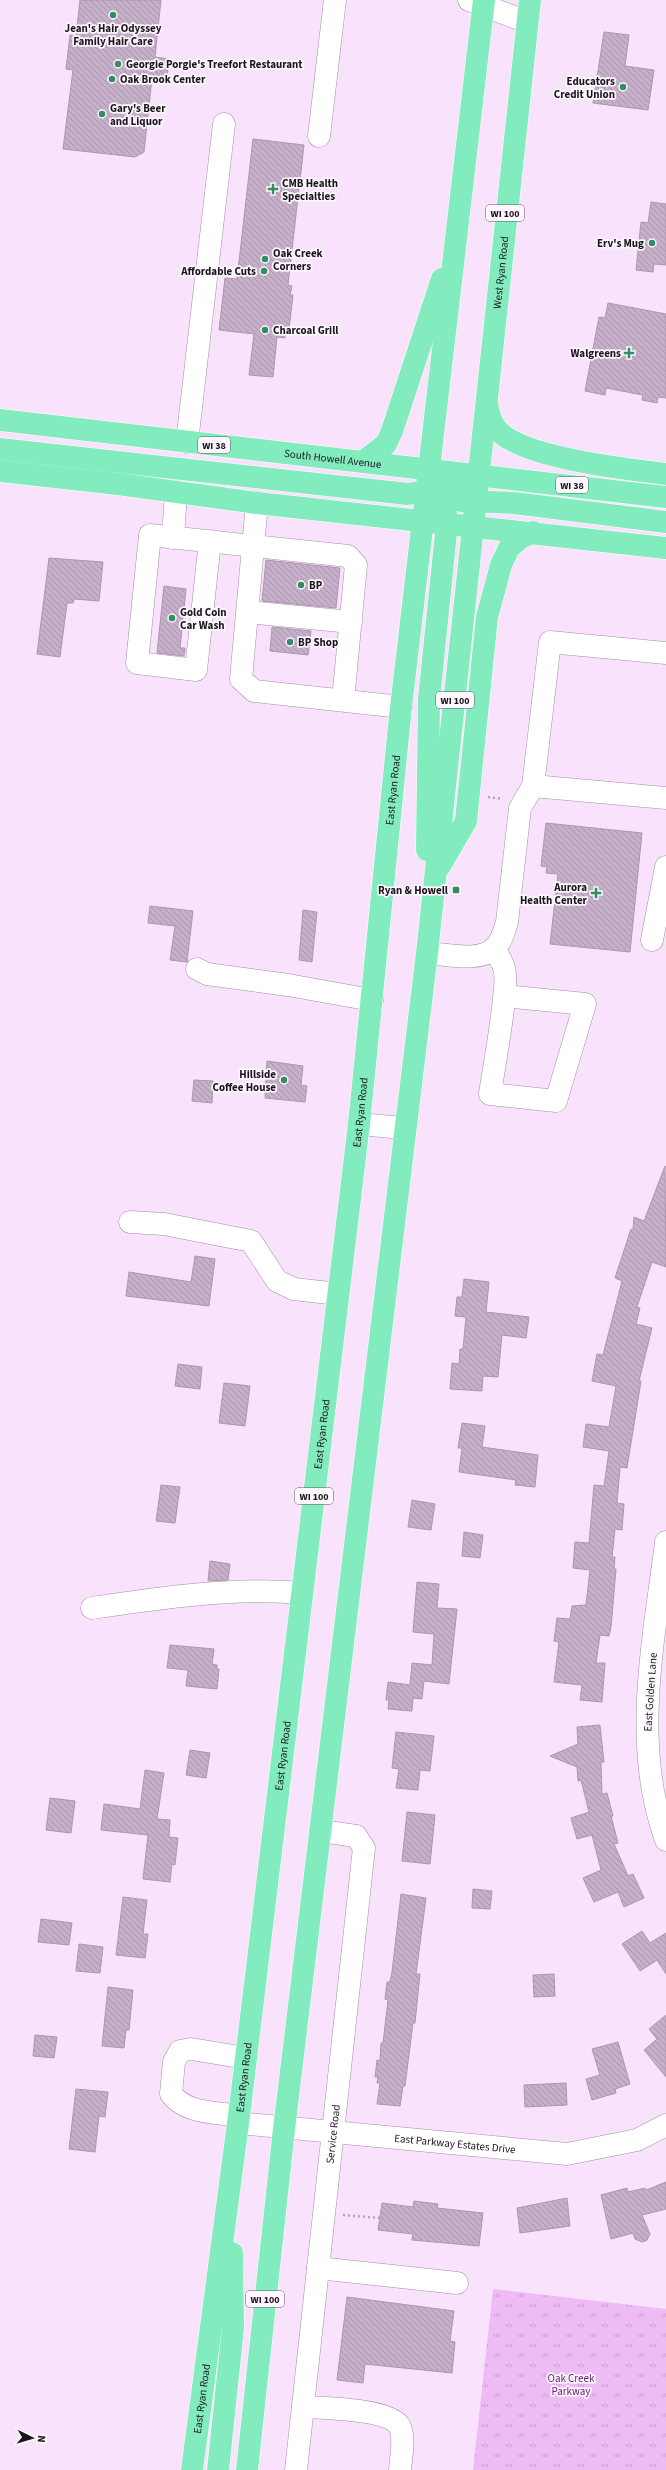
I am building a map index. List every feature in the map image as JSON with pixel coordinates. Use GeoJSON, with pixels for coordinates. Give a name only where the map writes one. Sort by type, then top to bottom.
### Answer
{"type":"FeatureCollection","features":[{"type":"Feature","properties":{"kind":"main road","name":"West Ryan Road"},"geometry":{"type":"LineString","coordinates":[[478,474],[530,0]]}},
{"type":"Feature","properties":{"kind":"main road","name":"WI 100"},"geometry":{"type":"LineString","coordinates":[[429,468],[457,234],[479,2]]}},
{"type":"Feature","properties":{"kind":"main road"},"geometry":{"type":"LineString","coordinates":[[365,460],[386,444],[392,431],[457,234]]}},
{"type":"Feature","properties":{"kind":"main road"},"geometry":{"type":"LineString","coordinates":[[486,404],[495,428],[519,445],[566,458],[666,474]]}},
{"type":"Feature","properties":{"kind":"main road","name":"South Howell Avenue"},"geometry":{"type":"LineString","coordinates":[[0,420],[187,442],[365,460],[666,497]]}},
{"type":"Feature","properties":{"kind":"main road"},"geometry":{"type":"LineString","coordinates":[[0,449],[380,493],[408,494],[440,503],[474,526],[666,548]]}},
{"type":"Feature","properties":{"kind":"main road","name":"East Ryan Road"},"geometry":{"type":"LineString","coordinates":[[192,2470],[239,2120],[359,1124],[401,707],[424,521],[440,503],[429,468]]}},
{"type":"Feature","properties":{"kind":"main road"},"geometry":{"type":"LineString","coordinates":[[0,471],[257,503],[424,521],[440,503],[478,474]]}},
{"type":"Feature","properties":{"kind":"main road","name":"WI 100"},"geometry":{"type":"LineString","coordinates":[[246,2470],[284,2129],[321,1831],[404,1128],[427,953],[474,526],[478,474]]}},
{"type":"Feature","properties":{"kind":"main road"},"geometry":{"type":"LineString","coordinates":[[440,503],[476,500],[666,522]]}},
{"type":"Feature","properties":{"kind":"main road"},"geometry":{"type":"LineString","coordinates":[[432,902],[426,835],[429,699],[440,503]]}},
{"type":"Feature","properties":{"kind":"main road"},"geometry":{"type":"LineString","coordinates":[[436,874],[466,821],[487,617],[501,565],[509,548],[519,539],[533,532]]}},
{"type":"Feature","properties":{"kind":"main road"},"geometry":{"type":"LineString","coordinates":[[218,2470],[233,2328],[230,2186]]}},
{"type":"Feature","properties":{"kind":"street"},"geometry":{"type":"LineString","coordinates":[[320,136],[335,0]]}},
{"type":"Feature","properties":{"kind":"street"},"geometry":{"type":"LineString","coordinates":[[479,2],[527,22]]}},
{"type":"Feature","properties":{"kind":"street"},"geometry":{"type":"LineString","coordinates":[[187,442],[224,124]]}},
{"type":"Feature","properties":{"kind":"street"},"geometry":{"type":"LineString","coordinates":[[173,538],[176,492]]}},
{"type":"Feature","properties":{"kind":"street"},"geometry":{"type":"LineString","coordinates":[[257,503],[241,679],[254,691],[401,707]]}},
{"type":"Feature","properties":{"kind":"street"},"geometry":{"type":"LineString","coordinates":[[210,541],[196,670],[137,663],[150,535],[173,538],[210,541],[348,556],[356,565],[344,700]]}},
{"type":"Feature","properties":{"kind":"street"},"geometry":{"type":"LineString","coordinates":[[248,612],[351,622]]}},
{"type":"Feature","properties":{"kind":"street"},"geometry":{"type":"LineString","coordinates":[[427,953],[467,956],[482,954],[494,948],[502,939],[507,922],[520,808],[533,786],[550,642],[666,653]]}},
{"type":"Feature","properties":{"kind":"street"},"geometry":{"type":"LineString","coordinates":[[533,786],[666,798]]}},
{"type":"Feature","properties":{"kind":"street"},"geometry":{"type":"LineString","coordinates":[[652,940],[666,867]]}},
{"type":"Feature","properties":{"kind":"street"},"geometry":{"type":"LineString","coordinates":[[494,948],[505,969],[504,996],[490,1094],[556,1101],[585,1004],[504,996]]}},
{"type":"Feature","properties":{"kind":"street"},"geometry":{"type":"LineString","coordinates":[[196,969],[207,974],[288,985],[372,1000]]}},
{"type":"Feature","properties":{"kind":"street"},"geometry":{"type":"LineString","coordinates":[[359,1124],[404,1128]]}},
{"type":"Feature","properties":{"kind":"street"},"geometry":{"type":"LineString","coordinates":[[130,1222],[164,1224],[251,1241],[277,1281],[294,1289],[338,1294]]}},
{"type":"Feature","properties":{"kind":"street","name":"East Golden Lane"},"geometry":{"type":"LineString","coordinates":[[666,1542],[649,1682],[646,1736],[651,1786],[666,1840]]}},
{"type":"Feature","properties":{"kind":"street"},"geometry":{"type":"LineString","coordinates":[[92,1608],[145,1600],[270,1590],[302,1593]]}},
{"type":"Feature","properties":{"kind":"street","name":"Service Road"},"geometry":{"type":"LineString","coordinates":[[296,2470],[364,1848],[356,1836],[321,1831]]}},
{"type":"Feature","properties":{"kind":"street","name":"East Parkway Estates Drive"},"geometry":{"type":"LineString","coordinates":[[246,2058],[190,2049],[180,2052],[174,2062],[171,2094],[178,2103],[189,2109],[284,2129],[567,2154],[637,2140],[666,2125]]}},
{"type":"Feature","properties":{"kind":"street"},"geometry":{"type":"LineString","coordinates":[[318,2268],[456,2283]]}},
{"type":"Feature","properties":{"kind":"street"},"geometry":{"type":"LineString","coordinates":[[303,2406],[374,2413],[391,2417],[400,2425],[403,2437],[400,2470]]}},
{"type":"Feature","properties":{"kind":"path"},"geometry":{"type":"LineString","coordinates":[[340,2215],[380,2218]]}},
{"type":"Feature","properties":{"kind":"green space","name":"Oak Creek Parkway"},"geometry":{"type":"Polygon","coordinates":[[[493,2289],[666,2309],[666,2470],[473,2470],[493,2289]]]}},
{"type":"Feature","properties":{"kind":"building","name":"Oak Brook Center"},"geometry":{"type":"Polygon","coordinates":[[[80,0],[161,0],[155,57],[169,59],[167,80],[152,78],[144,152],[135,157],[63,149],[73,70],[66,69],[70,35],[76,36],[80,0]]]}},
{"type":"Feature","properties":{"kind":"building","name":"Educators Credit Union"},"geometry":{"type":"Polygon","coordinates":[[[604,32],[629,35],[625,66],[654,70],[648,110],[593,103],[604,32]]]}},
{"type":"Feature","properties":{"kind":"building","name":"Oak Creek Corners"},"geometry":{"type":"Polygon","coordinates":[[[253,139],[304,145],[288,285],[292,286],[290,295],[293,295],[289,329],[286,329],[285,338],[277,337],[273,377],[249,375],[254,334],[219,330],[225,278],[237,279],[253,139]]]}},
{"type":"Feature","properties":{"kind":"building","name":"Erv's Mug"},"geometry":{"type":"Polygon","coordinates":[[[651,202],[666,204],[666,265],[654,264],[653,272],[636,270],[641,222],[648,223],[651,202]]]}},
{"type":"Feature","properties":{"kind":"building","name":"Walgreens"},"geometry":{"type":"Polygon","coordinates":[[[608,303],[666,314],[666,398],[658,397],[657,403],[642,400],[643,395],[606,388],[605,395],[585,391],[599,317],[605,318],[608,303]]]}},
{"type":"Feature","properties":{"kind":"building"},"geometry":{"type":"Polygon","coordinates":[[[49,558],[103,562],[99,601],[74,599],[73,603],[67,603],[60,657],[37,654],[49,558]]]}},
{"type":"Feature","properties":{"kind":"building","name":"BP"},"geometry":{"type":"Polygon","coordinates":[[[266,560],[340,568],[336,608],[262,601],[266,560]]]}},
{"type":"Feature","properties":{"kind":"building","name":"Gold Coin Car Wash"},"geometry":{"type":"Polygon","coordinates":[[[164,586],[186,589],[180,648],[185,648],[184,656],[157,653],[164,586]]]}},
{"type":"Feature","properties":{"kind":"building","name":"BP Shop"},"geometry":{"type":"Polygon","coordinates":[[[272,627],[311,631],[308,655],[270,651],[272,627]]]}},
{"type":"Feature","properties":{"kind":"building","name":"Aurora Health Center"},"geometry":{"type":"Polygon","coordinates":[[[546,823],[642,833],[630,952],[550,944],[558,874],[546,873],[547,867],[541,866],[546,823]]]}},
{"type":"Feature","properties":{"kind":"building"},"geometry":{"type":"Polygon","coordinates":[[[150,906],[193,911],[187,962],[170,960],[175,926],[148,923],[150,906]]]}},
{"type":"Feature","properties":{"kind":"building"},"geometry":{"type":"Polygon","coordinates":[[[303,910],[317,912],[312,962],[299,960],[303,910]]]}},
{"type":"Feature","properties":{"kind":"building","name":"Hillside Coffee House"},"geometry":{"type":"Polygon","coordinates":[[[267,1061],[303,1066],[301,1085],[307,1086],[305,1102],[265,1098],[267,1061]]]}},
{"type":"Feature","properties":{"kind":"building"},"geometry":{"type":"Polygon","coordinates":[[[194,1080],[213,1081],[212,1103],[192,1101],[194,1080]]]}},
{"type":"Feature","properties":{"kind":"building"},"geometry":{"type":"Polygon","coordinates":[[[665,1166],[666,1267],[652,1262],[637,1307],[640,1308],[636,1324],[652,1328],[639,1381],[641,1381],[627,1468],[620,1467],[617,1503],[624,1504],[622,1530],[615,1529],[612,1557],[615,1557],[614,1569],[616,1569],[611,1627],[609,1636],[600,1635],[596,1663],[605,1663],[602,1702],[580,1700],[582,1685],[554,1682],[559,1642],[554,1641],[557,1618],[570,1619],[572,1606],[586,1605],[590,1570],[573,1568],[575,1542],[589,1543],[594,1485],[604,1486],[609,1451],[583,1447],[586,1424],[609,1427],[616,1386],[592,1381],[597,1354],[603,1355],[622,1281],[615,1278],[631,1229],[633,1230],[634,1217],[644,1221],[665,1166]]]}},
{"type":"Feature","properties":{"kind":"building"},"geometry":{"type":"Polygon","coordinates":[[[195,1256],[215,1259],[209,1306],[126,1296],[129,1272],[191,1282],[195,1256]]]}},
{"type":"Feature","properties":{"kind":"building"},"geometry":{"type":"Polygon","coordinates":[[[464,1279],[489,1282],[486,1312],[529,1317],[526,1338],[502,1335],[498,1377],[483,1376],[482,1391],[450,1389],[452,1363],[459,1364],[460,1349],[463,1349],[466,1317],[455,1316],[457,1297],[462,1297],[464,1279]]]}},
{"type":"Feature","properties":{"kind":"building"},"geometry":{"type":"Polygon","coordinates":[[[178,1364],[202,1367],[200,1389],[175,1386],[178,1364]]]}},
{"type":"Feature","properties":{"kind":"building"},"geometry":{"type":"Polygon","coordinates":[[[224,1383],[250,1386],[245,1426],[219,1423],[224,1383]]]}},
{"type":"Feature","properties":{"kind":"building"},"geometry":{"type":"Polygon","coordinates":[[[462,1423],[485,1426],[482,1447],[538,1455],[535,1487],[515,1485],[516,1480],[459,1472],[462,1448],[458,1448],[462,1423]]]}},
{"type":"Feature","properties":{"kind":"building"},"geometry":{"type":"Polygon","coordinates":[[[161,1485],[180,1487],[175,1523],[156,1521],[161,1485]]]}},
{"type":"Feature","properties":{"kind":"building"},"geometry":{"type":"Polygon","coordinates":[[[412,1500],[435,1504],[431,1530],[408,1527],[412,1500]]]}},
{"type":"Feature","properties":{"kind":"building"},"geometry":{"type":"Polygon","coordinates":[[[464,1532],[483,1535],[480,1558],[462,1556],[464,1532]]]}},
{"type":"Feature","properties":{"kind":"building"},"geometry":{"type":"Polygon","coordinates":[[[210,1561],[230,1564],[228,1580],[208,1581],[210,1561]]]}},
{"type":"Feature","properties":{"kind":"building"},"geometry":{"type":"Polygon","coordinates":[[[417,1582],[439,1584],[437,1608],[457,1609],[449,1684],[424,1681],[422,1699],[413,1698],[412,1711],[388,1709],[389,1700],[386,1700],[388,1682],[410,1685],[412,1663],[432,1665],[434,1634],[413,1632],[417,1582]]]}},
{"type":"Feature","properties":{"kind":"building"},"geometry":{"type":"Polygon","coordinates":[[[170,1645],[214,1649],[212,1664],[217,1665],[217,1669],[219,1669],[217,1689],[186,1686],[188,1670],[167,1668],[170,1645]]]}},
{"type":"Feature","properties":{"kind":"building"},"geometry":{"type":"Polygon","coordinates":[[[600,1725],[604,1762],[601,1762],[602,1794],[607,1793],[613,1816],[611,1816],[618,1843],[614,1844],[628,1876],[633,1874],[644,1898],[624,1907],[618,1892],[594,1902],[583,1878],[601,1870],[592,1835],[577,1839],[571,1818],[589,1812],[581,1780],[578,1781],[577,1767],[550,1756],[578,1744],[577,1727],[600,1725]]]}},
{"type":"Feature","properties":{"kind":"building"},"geometry":{"type":"Polygon","coordinates":[[[396,1732],[434,1736],[430,1771],[420,1770],[418,1790],[396,1788],[399,1769],[392,1768],[396,1732]]]}},
{"type":"Feature","properties":{"kind":"building"},"geometry":{"type":"Polygon","coordinates":[[[190,1750],[210,1753],[206,1778],[186,1775],[190,1750]]]}},
{"type":"Feature","properties":{"kind":"building"},"geometry":{"type":"Polygon","coordinates":[[[145,1770],[164,1773],[157,1819],[170,1820],[169,1837],[178,1838],[175,1865],[172,1864],[170,1882],[143,1879],[148,1835],[101,1830],[104,1804],[140,1809],[145,1770]]]}},
{"type":"Feature","properties":{"kind":"building"},"geometry":{"type":"Polygon","coordinates":[[[50,1798],[75,1801],[71,1833],[46,1830],[50,1798]]]}},
{"type":"Feature","properties":{"kind":"building"},"geometry":{"type":"Polygon","coordinates":[[[407,1812],[435,1815],[430,1864],[402,1861],[407,1812]]]}},
{"type":"Feature","properties":{"kind":"building"},"geometry":{"type":"Polygon","coordinates":[[[473,1889],[492,1891],[490,1909],[472,1908],[473,1889]]]}},
{"type":"Feature","properties":{"kind":"building"},"geometry":{"type":"Polygon","coordinates":[[[401,1894],[426,1898],[416,1974],[420,1974],[415,2023],[413,2023],[405,2086],[403,2086],[400,2106],[377,2104],[380,2083],[377,2083],[378,2077],[375,2077],[377,2060],[380,2061],[381,2043],[383,2043],[388,2000],[385,1999],[387,1982],[390,1982],[392,1972],[401,1894]]]}},
{"type":"Feature","properties":{"kind":"building"},"geometry":{"type":"Polygon","coordinates":[[[123,1897],[147,1900],[143,1934],[148,1934],[145,1958],[116,1955],[123,1897]]]}},
{"type":"Feature","properties":{"kind":"building"},"geometry":{"type":"Polygon","coordinates":[[[41,1919],[72,1923],[69,1945],[38,1942],[41,1919]]]}},
{"type":"Feature","properties":{"kind":"building"},"geometry":{"type":"Polygon","coordinates":[[[642,1931],[650,1943],[666,1933],[666,1974],[657,1960],[640,1971],[622,1944],[642,1931]]]}},
{"type":"Feature","properties":{"kind":"building"},"geometry":{"type":"Polygon","coordinates":[[[79,1944],[103,1947],[100,1973],[76,1971],[79,1944]]]}},
{"type":"Feature","properties":{"kind":"building"},"geometry":{"type":"Polygon","coordinates":[[[554,1974],[555,1996],[534,1997],[533,1975],[554,1974]]]}},
{"type":"Feature","properties":{"kind":"building"},"geometry":{"type":"Polygon","coordinates":[[[108,1987],[133,1990],[129,2030],[126,2030],[124,2048],[102,2046],[108,1987]]]}},
{"type":"Feature","properties":{"kind":"building"},"geometry":{"type":"Polygon","coordinates":[[[666,2015],[666,2077],[644,2050],[657,2039],[649,2029],[666,2015]]]}},
{"type":"Feature","properties":{"kind":"building"},"geometry":{"type":"Polygon","coordinates":[[[35,2035],[57,2037],[54,2058],[33,2056],[35,2035]]]}},
{"type":"Feature","properties":{"kind":"building"},"geometry":{"type":"Polygon","coordinates":[[[618,2042],[630,2084],[615,2089],[616,2093],[592,2100],[586,2079],[600,2075],[592,2049],[618,2042]]]}},
{"type":"Feature","properties":{"kind":"building"},"geometry":{"type":"Polygon","coordinates":[[[566,2083],[567,2105],[525,2107],[524,2085],[566,2083]]]}},
{"type":"Feature","properties":{"kind":"building"},"geometry":{"type":"Polygon","coordinates":[[[76,2089],[108,2092],[105,2117],[99,2116],[95,2152],[69,2149],[76,2089]]]}},
{"type":"Feature","properties":{"kind":"building"},"geometry":{"type":"Polygon","coordinates":[[[666,2182],[666,2209],[642,2215],[650,2234],[647,2240],[642,2242],[635,2239],[633,2233],[611,2239],[601,2195],[627,2188],[628,2192],[645,2188],[646,2190],[666,2182]]]}},
{"type":"Feature","properties":{"kind":"building"},"geometry":{"type":"Polygon","coordinates":[[[567,2198],[570,2226],[520,2233],[517,2208],[567,2198]]]}},
{"type":"Feature","properties":{"kind":"building"},"geometry":{"type":"Polygon","coordinates":[[[414,2201],[438,2204],[437,2208],[483,2213],[479,2246],[412,2240],[413,2234],[378,2230],[382,2203],[413,2207],[414,2201]]]}},
{"type":"Feature","properties":{"kind":"building"},"geometry":{"type":"Polygon","coordinates":[[[347,2297],[454,2311],[450,2341],[455,2342],[452,2373],[365,2364],[363,2383],[337,2380],[347,2297]]]}},
{"type":"Feature","properties":{"kind":"place","name":"Jean's Hair Odyssey Family Hair Care"},"geometry":{"type":"Point","coordinates":[113,15]}},
{"type":"Feature","properties":{"kind":"place","name":"Georgie Porgie's Treefort Restaurant"},"geometry":{"type":"Point","coordinates":[118,64]}},
{"type":"Feature","properties":{"kind":"place","name":"Oak Brook Center"},"geometry":{"type":"Point","coordinates":[112,79]}},
{"type":"Feature","properties":{"kind":"place","name":"Educators Credit Union"},"geometry":{"type":"Point","coordinates":[623,87]}},
{"type":"Feature","properties":{"kind":"place","name":"Gary's Beer and Liquor"},"geometry":{"type":"Point","coordinates":[102,114]}},
{"type":"Feature","properties":{"kind":"place","name":"CMB Health Specialties"},"geometry":{"type":"Point","coordinates":[273,189]}},
{"type":"Feature","properties":{"kind":"place","name":"Erv's Mug"},"geometry":{"type":"Point","coordinates":[652,243]}},
{"type":"Feature","properties":{"kind":"place","name":"Oak Creek Corners"},"geometry":{"type":"Point","coordinates":[265,259]}},
{"type":"Feature","properties":{"kind":"place","name":"Affordable Cuts"},"geometry":{"type":"Point","coordinates":[264,271]}},
{"type":"Feature","properties":{"kind":"place","name":"Charcoal Grill"},"geometry":{"type":"Point","coordinates":[265,330]}},
{"type":"Feature","properties":{"kind":"place","name":"Walgreens"},"geometry":{"type":"Point","coordinates":[629,353]}},
{"type":"Feature","properties":{"kind":"place","name":"BP"},"geometry":{"type":"Point","coordinates":[301,585]}},
{"type":"Feature","properties":{"kind":"place","name":"Gold Coin Car Wash"},"geometry":{"type":"Point","coordinates":[172,618]}},
{"type":"Feature","properties":{"kind":"place","name":"BP Shop"},"geometry":{"type":"Point","coordinates":[290,642]}},
{"type":"Feature","properties":{"kind":"place","name":"Ryan & Howell"},"geometry":{"type":"Point","coordinates":[456,890]}},
{"type":"Feature","properties":{"kind":"place","name":"Aurora Health Center"},"geometry":{"type":"Point","coordinates":[596,893]}},
{"type":"Feature","properties":{"kind":"place","name":"Hillside Coffee House"},"geometry":{"type":"Point","coordinates":[284,1080]}}]}
